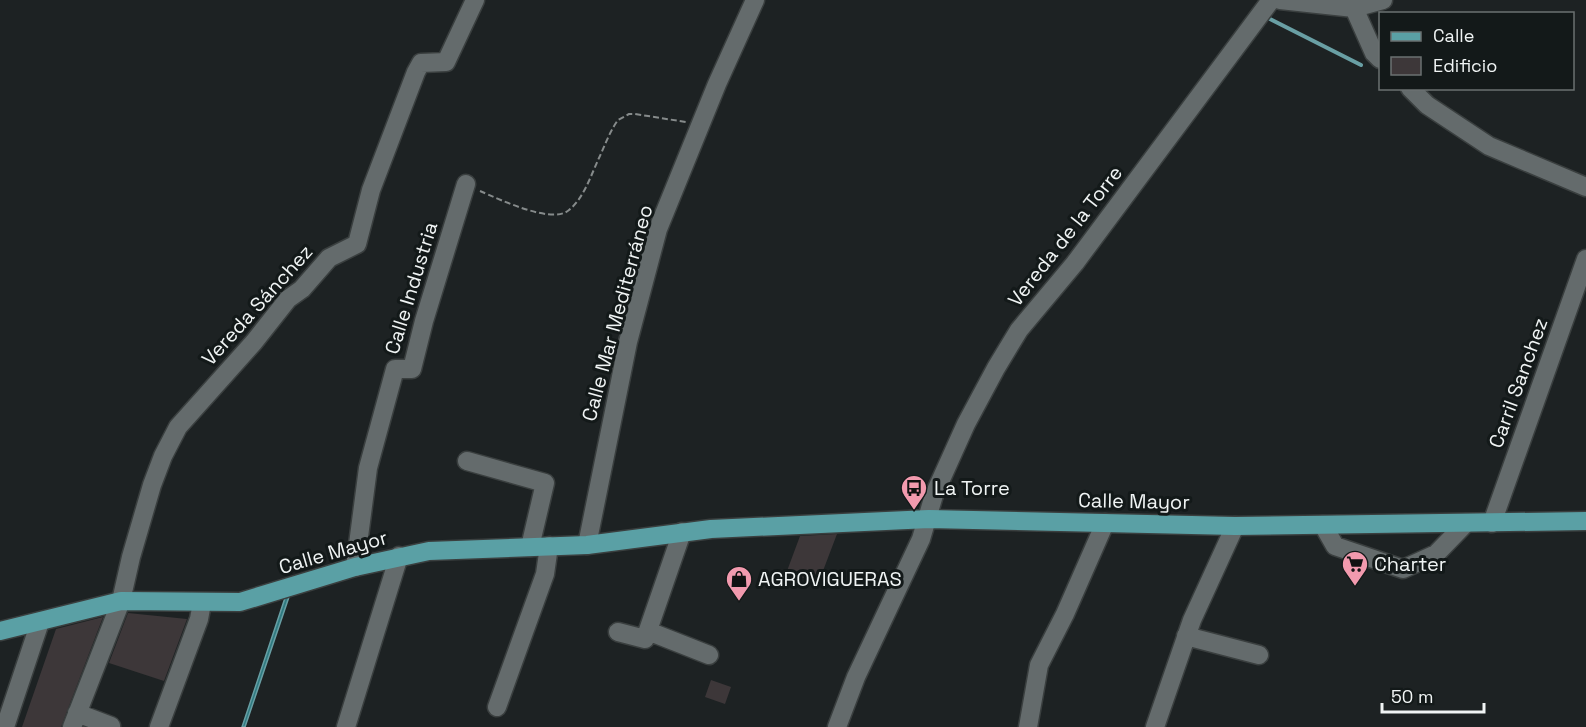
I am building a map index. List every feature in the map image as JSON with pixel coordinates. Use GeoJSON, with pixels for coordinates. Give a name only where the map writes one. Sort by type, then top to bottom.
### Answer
{"type":"FeatureCollection","features":[{"type":"Feature","properties":{"kind":"main road","name":"Calle Mayor"},"geometry":{"type":"LineString","coordinates":[[0,631],[121,601],[227,603],[251,599],[355,567],[429,551],[587,544],[682,532],[775,525],[929,519],[1236,526],[1586,521]]}},
{"type":"Feature","properties":{"kind":"street","name":"Vereda Sánchez"},"geometry":{"type":"LineString","coordinates":[[121,601],[131,556],[152,485],[163,456],[178,427],[254,342],[288,299],[302,289],[329,258],[357,244],[371,190],[416,72],[421,63],[446,62],[476,0]]}},
{"type":"Feature","properties":{"kind":"street","name":"Calle Mar Mediterráneo"},"geometry":{"type":"LineString","coordinates":[[587,544],[628,342],[658,229],[700,125],[755,0]]}},
{"type":"Feature","properties":{"kind":"street","name":"Vereda de la Torre"},"geometry":{"type":"LineString","coordinates":[[837,727],[856,677],[921,539],[929,519],[933,495],[966,424],[996,368],[1019,330],[1088,246],[1271,0]]}},
{"type":"Feature","properties":{"kind":"street"},"geometry":{"type":"LineString","coordinates":[[1280,0],[1353,8],[1383,0]]}},
{"type":"Feature","properties":{"kind":"street"},"geometry":{"type":"LineString","coordinates":[[1353,8],[1374,53],[1379,58]]}},
{"type":"Feature","properties":{"kind":"street"},"geometry":{"type":"LineString","coordinates":[[1412,90],[1427,105],[1490,146],[1586,187]]}},
{"type":"Feature","properties":{"kind":"street","name":"Calle Industria"},"geometry":{"type":"LineString","coordinates":[[355,567],[368,468],[395,369],[412,369],[424,321],[466,184]]}},
{"type":"Feature","properties":{"kind":"street","name":"Carril Sanchez"},"geometry":{"type":"LineString","coordinates":[[1492,523],[1586,259]]}},
{"type":"Feature","properties":{"kind":"street"},"geometry":{"type":"LineString","coordinates":[[467,461],[545,483],[530,547]]}},
{"type":"Feature","properties":{"kind":"street"},"geometry":{"type":"LineString","coordinates":[[1028,727],[1039,665],[1065,614],[1105,523]]}},
{"type":"Feature","properties":{"kind":"street"},"geometry":{"type":"LineString","coordinates":[[1323,525],[1335,546],[1403,569],[1436,554],[1466,523]]}},
{"type":"Feature","properties":{"kind":"street"},"geometry":{"type":"LineString","coordinates":[[1155,727],[1186,636],[1236,526]]}},
{"type":"Feature","properties":{"kind":"street"},"geometry":{"type":"LineString","coordinates":[[618,632],[645,639],[682,532]]}},
{"type":"Feature","properties":{"kind":"street"},"geometry":{"type":"LineString","coordinates":[[496,707],[545,574],[549,546]]}},
{"type":"Feature","properties":{"kind":"street"},"geometry":{"type":"LineString","coordinates":[[346,727],[399,556]]}},
{"type":"Feature","properties":{"kind":"street"},"geometry":{"type":"LineString","coordinates":[[111,726],[74,720],[121,601]]}},
{"type":"Feature","properties":{"kind":"street"},"geometry":{"type":"LineString","coordinates":[[159,727],[199,619],[202,603]]}},
{"type":"Feature","properties":{"kind":"street"},"geometry":{"type":"LineString","coordinates":[[5,727],[40,622]]}},
{"type":"Feature","properties":{"kind":"street"},"geometry":{"type":"LineString","coordinates":[[648,631],[709,655]]}},
{"type":"Feature","properties":{"kind":"street"},"geometry":{"type":"LineString","coordinates":[[1186,636],[1258,655]]}},
{"type":"Feature","properties":{"kind":"path"},"geometry":{"type":"LineString","coordinates":[[466,184],[502,201],[545,214],[561,215],[568,212],[581,195],[615,124],[623,117],[635,114],[700,125]]}},
{"type":"Feature","properties":{"kind":"water"},"geometry":{"type":"Polygon","coordinates":[[[290,594],[245,727],[242,727],[286,595],[290,594]]]}},
{"type":"Feature","properties":{"kind":"building"},"geometry":{"type":"Polygon","coordinates":[[[837,534],[818,584],[787,571],[800,536],[837,534]]]}},
{"type":"Feature","properties":{"kind":"building"},"geometry":{"type":"Polygon","coordinates":[[[128,613],[187,619],[164,681],[109,663],[128,613]]]}},
{"type":"Feature","properties":{"kind":"building"},"geometry":{"type":"Polygon","coordinates":[[[103,617],[61,727],[22,727],[56,629],[103,617]]]}},
{"type":"Feature","properties":{"kind":"building"},"geometry":{"type":"Polygon","coordinates":[[[711,680],[731,687],[725,704],[705,697],[711,680]]]}},
{"type":"Feature","properties":{"kind":"waterway"},"geometry":{"type":"LineString","coordinates":[[1270,19],[1361,65]]}},
{"type":"Feature","properties":{"kind":"place","name":"La Torre"},"geometry":{"type":"Point","coordinates":[914,511]}},
{"type":"Feature","properties":{"kind":"place","name":"Charter"},"geometry":{"type":"Point","coordinates":[1355,587]}},
{"type":"Feature","properties":{"kind":"place","name":"AGROVIGUERAS"},"geometry":{"type":"Point","coordinates":[739,602]}}]}
